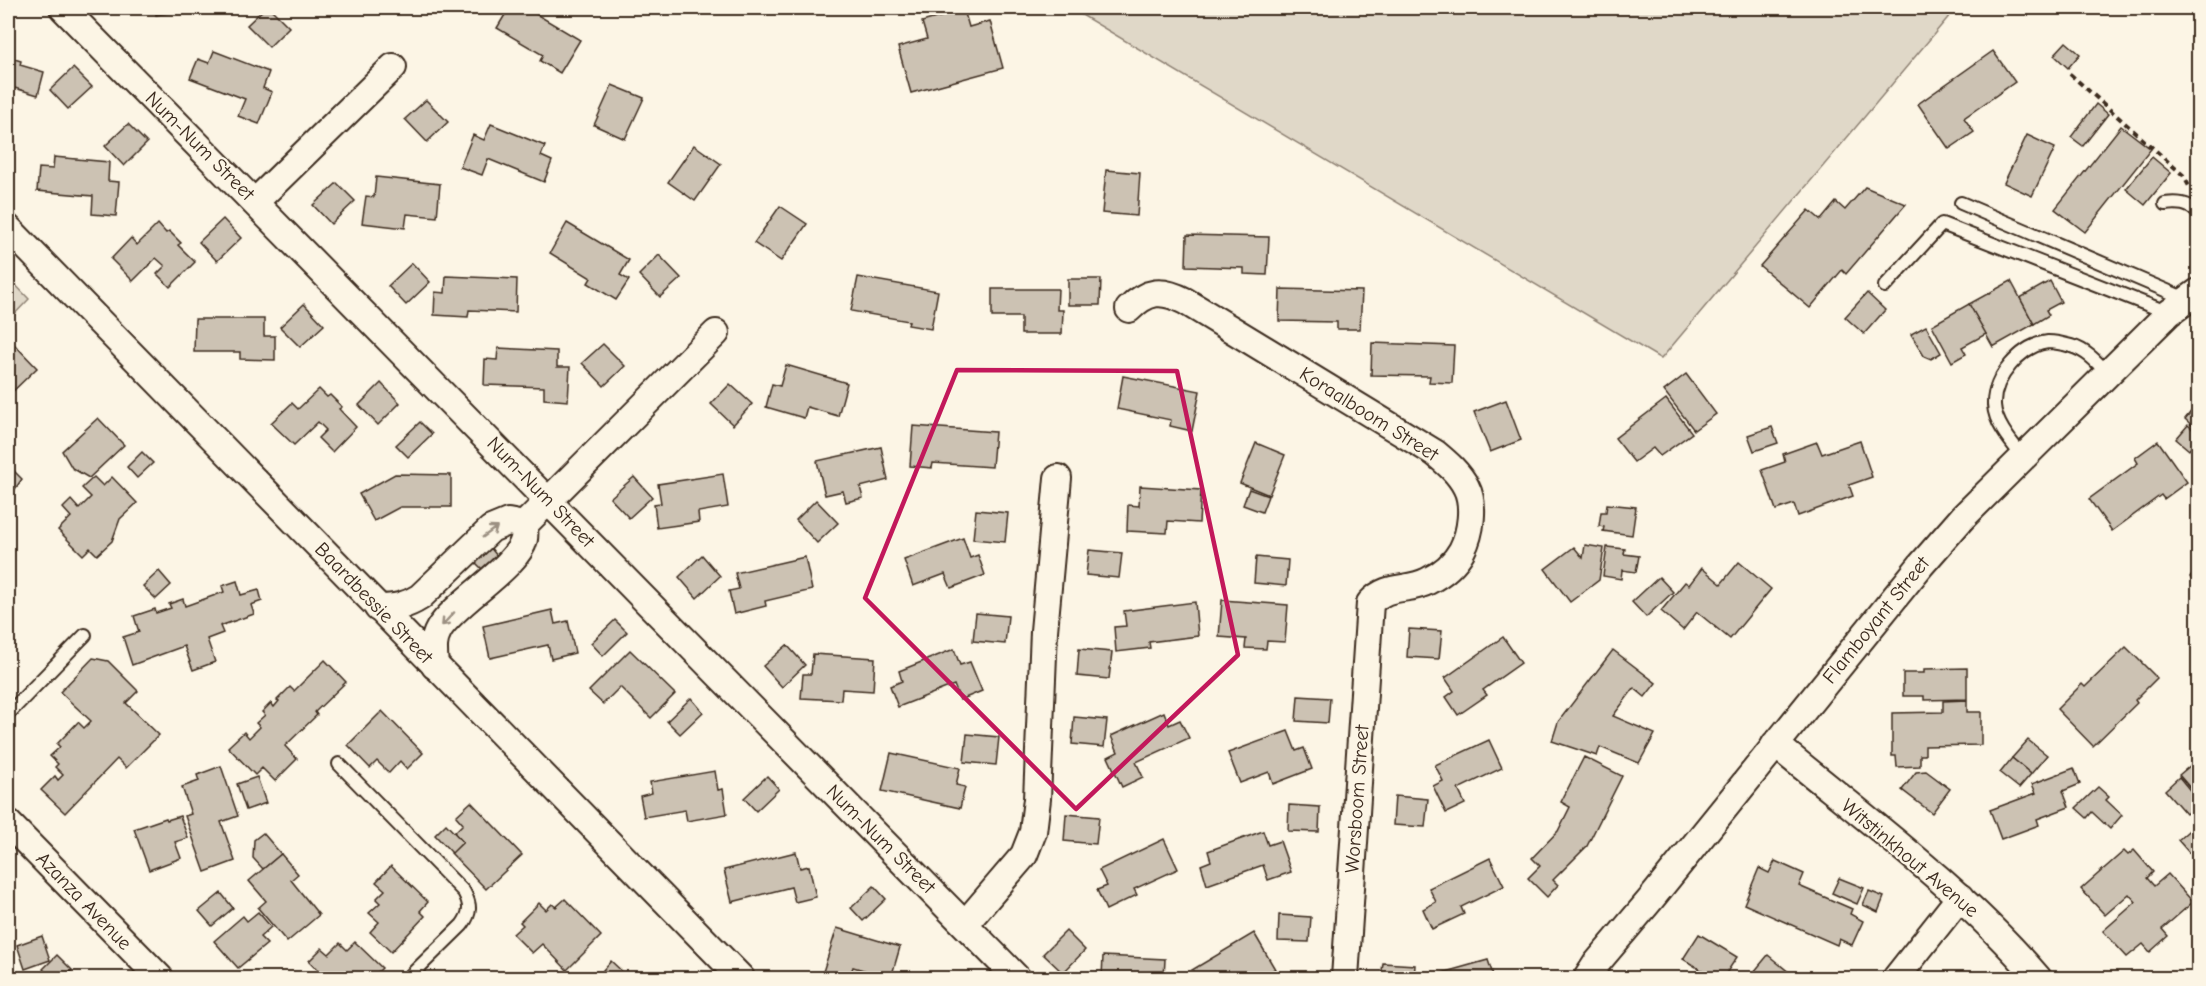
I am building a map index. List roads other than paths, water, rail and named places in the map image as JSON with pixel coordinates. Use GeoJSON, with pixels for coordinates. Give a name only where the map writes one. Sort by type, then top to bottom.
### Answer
{"type":"FeatureCollection","features":[{"type":"Feature","properties":{"kind":"street","name":"Num-Num Street"},"geometry":{"type":"LineString","coordinates":[[63,8],[1017,978]]}},
{"type":"Feature","properties":{"kind":"street"},"geometry":{"type":"LineString","coordinates":[[255,201],[393,67]]}},
{"type":"Feature","properties":{"kind":"street","name":"Baardbessie Street"},"geometry":{"type":"LineString","coordinates":[[8,228],[741,978]]}},
{"type":"Feature","properties":{"kind":"street","name":"Koraalboom Street"},"geometry":{"type":"LineString","coordinates":[[1129,309],[1149,295],[1162,292],[1171,294],[1425,447],[1451,466],[1466,486],[1470,497],[1471,512],[1462,550],[1447,568],[1428,581],[1378,594],[1370,603],[1368,619]]}},
{"type":"Feature","properties":{"kind":"street","name":"Flamboyant Street"},"geometry":{"type":"LineString","coordinates":[[1587,978],[1775,744],[1963,517],[2107,373],[2185,302]]}},
{"type":"Feature","properties":{"kind":"street"},"geometry":{"type":"LineString","coordinates":[[435,666],[433,647],[438,630],[516,555],[524,540],[524,525],[716,333]]}},
{"type":"Feature","properties":{"kind":"street"},"geometry":{"type":"LineString","coordinates":[[965,924],[1024,855],[1033,832],[1037,799],[1044,631],[1058,478]]}},
{"type":"Feature","properties":{"kind":"street"},"geometry":{"type":"LineString","coordinates":[[378,608],[393,608],[408,605],[414,601],[491,529],[508,522],[524,525]]}},
{"type":"Feature","properties":{"kind":"street","name":"Worsboom Street"},"geometry":{"type":"LineString","coordinates":[[1345,978],[1368,619]]}},
{"type":"Feature","properties":{"kind":"street","name":"Witstinkhout Avenue"},"geometry":{"type":"LineString","coordinates":[[1775,744],[1960,897],[2011,947],[2038,978]]}},
{"type":"Feature","properties":{"kind":"street","name":"Azanza Avenue"},"geometry":{"type":"LineString","coordinates":[[8,823],[160,978]]}},
{"type":"Feature","properties":{"kind":"street"},"geometry":{"type":"LineString","coordinates":[[1896,978],[1960,897]]}},
{"type":"Feature","properties":{"kind":"lane"},"geometry":{"type":"LineString","coordinates":[[2165,204],[2179,202],[2194,208],[2199,213]]}},
{"type":"Feature","properties":{"kind":"lane"},"geometry":{"type":"LineString","coordinates":[[1961,203],[2185,302]]}},
{"type":"Feature","properties":{"kind":"lane"},"geometry":{"type":"LineString","coordinates":[[1885,286],[1942,224],[2185,302]]}},
{"type":"Feature","properties":{"kind":"lane"},"geometry":{"type":"LineString","coordinates":[[2023,457],[1998,420],[1994,404],[1999,383],[2007,367],[2024,352],[2047,342],[2072,346],[2091,356],[2107,373]]}},
{"type":"Feature","properties":{"kind":"lane"},"geometry":{"type":"LineString","coordinates":[[8,714],[85,635]]}},
{"type":"Feature","properties":{"kind":"lane"},"geometry":{"type":"LineString","coordinates":[[339,764],[464,892],[470,903],[469,916],[462,925],[408,978]]}}]}
